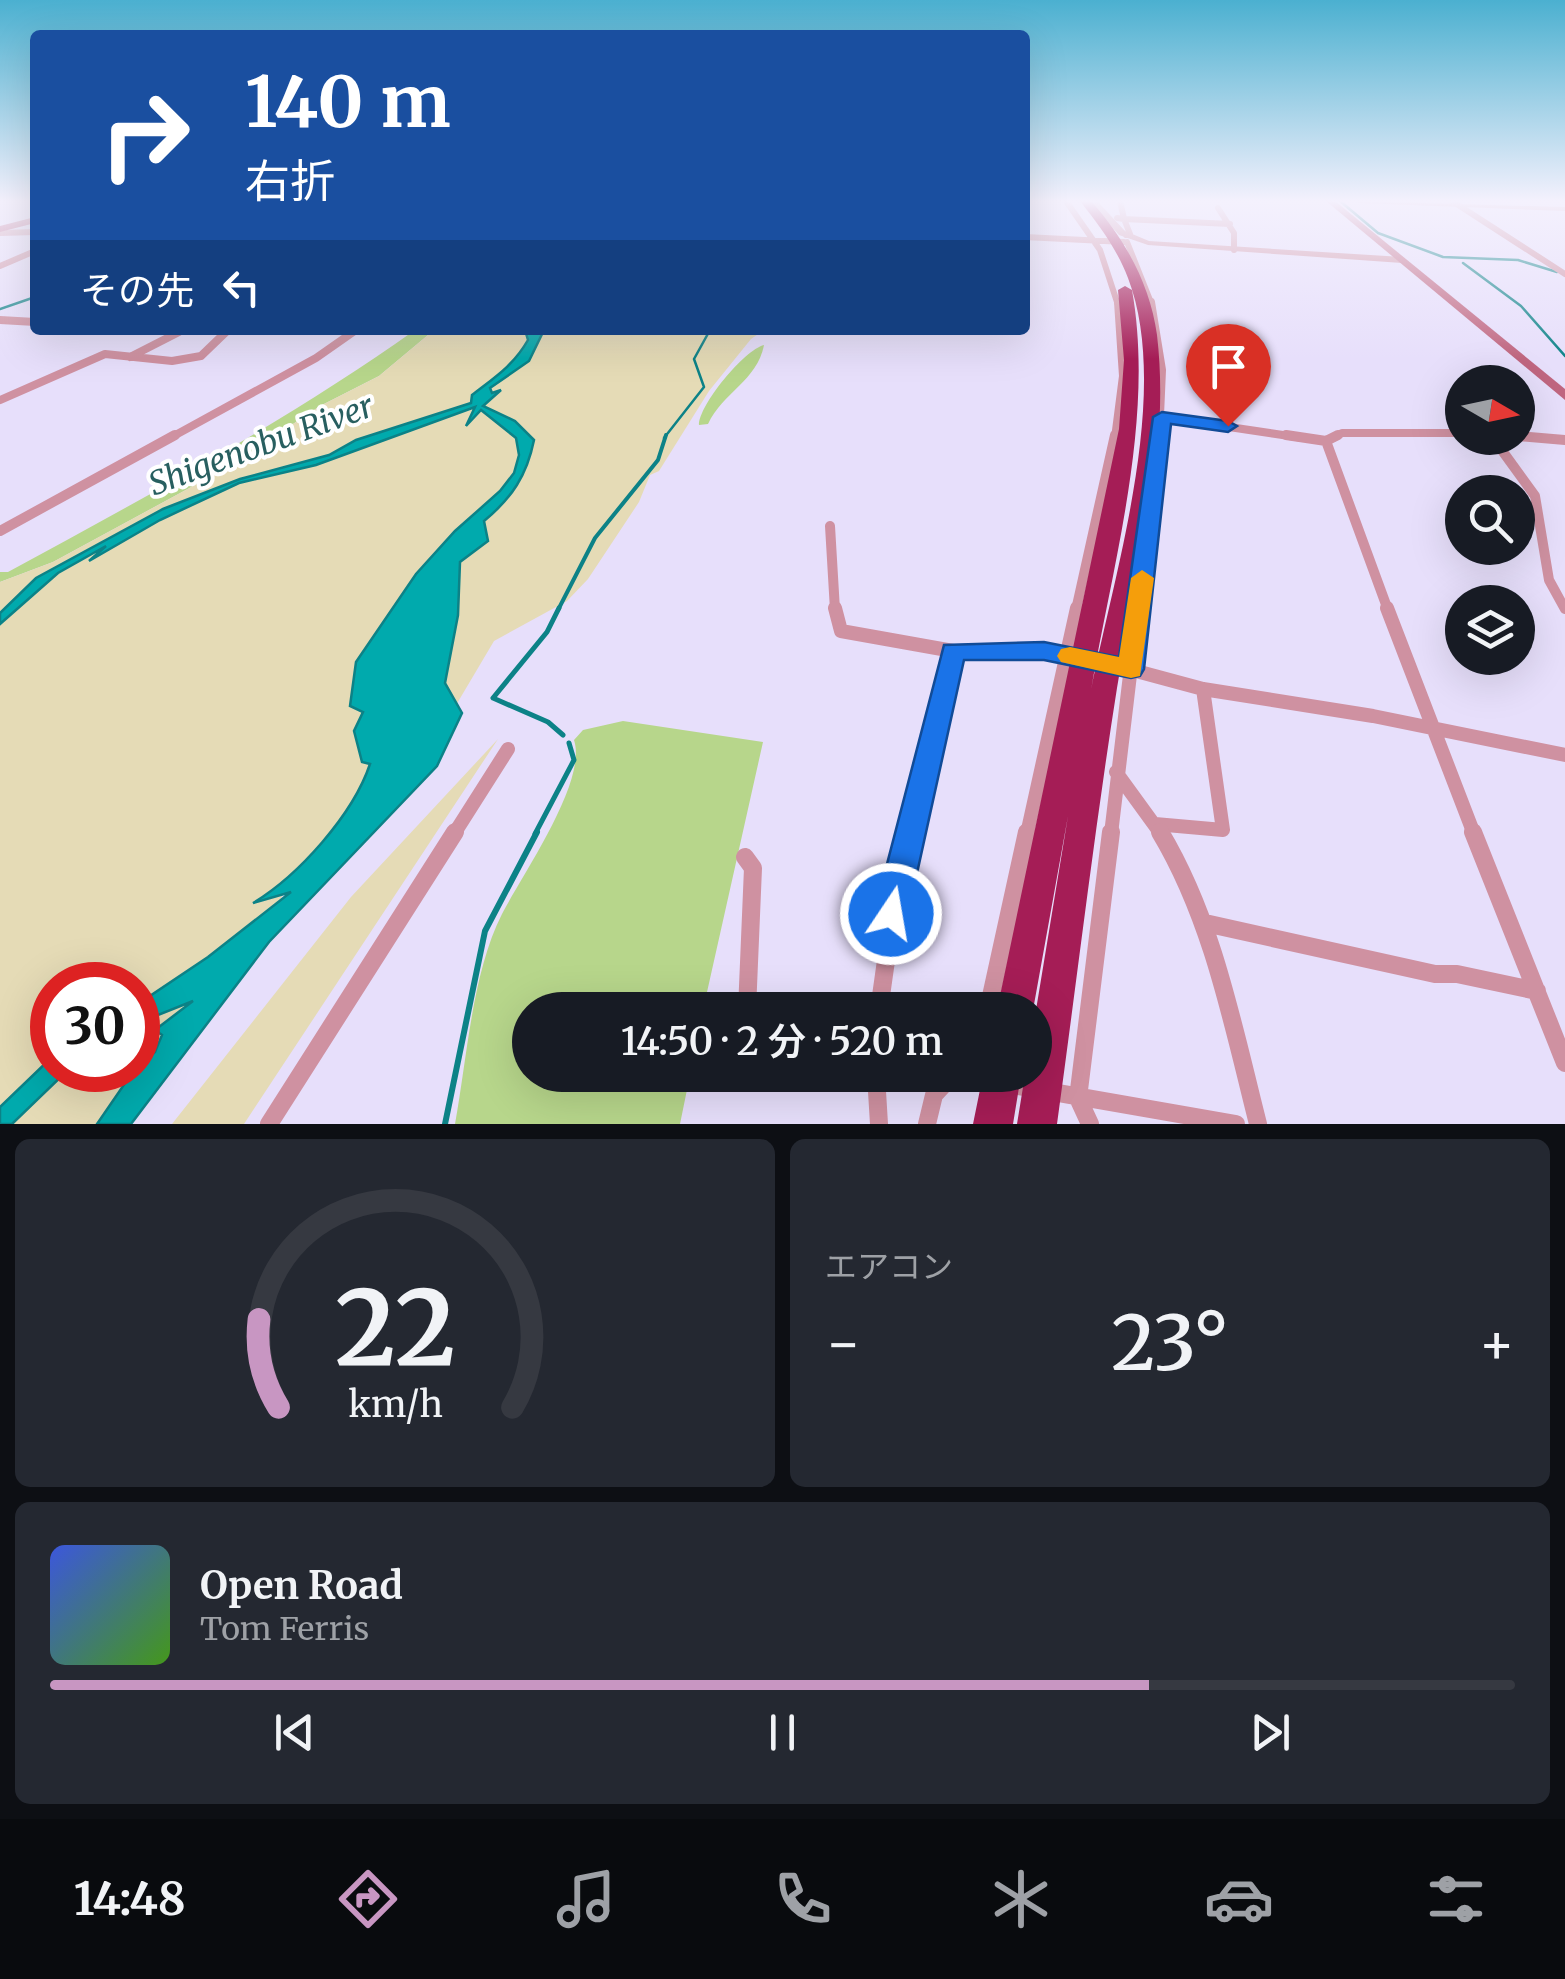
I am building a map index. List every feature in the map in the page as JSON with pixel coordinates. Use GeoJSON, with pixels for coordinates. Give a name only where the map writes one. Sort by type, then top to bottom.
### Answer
{"type":"FeatureCollection","features":[{"type":"Feature","properties":{"kind":"highway"},"geometry":{"type":"LineString","coordinates":[[1019,992],[1128,429],[1134,374],[1132,329],[1112,253]]}},
{"type":"Feature","properties":{"kind":"highway"},"geometry":{"type":"LineString","coordinates":[[1037,1124],[1103,695],[1139,500],[1152,378],[1149,331],[1140,291],[1123,253]]}},
{"type":"Feature","properties":{"kind":"main road"},"geometry":{"type":"LineString","coordinates":[[1394,253],[1565,396]]}},
{"type":"Feature","properties":{"kind":"street"},"geometry":{"type":"LineString","coordinates":[[0,266],[29,253]]}},
{"type":"Feature","properties":{"kind":"street"},"geometry":{"type":"LineString","coordinates":[[992,992],[1118,409],[1124,349],[1116,292],[1101,253]]}},
{"type":"Feature","properties":{"kind":"street"},"geometry":{"type":"LineString","coordinates":[[1090,1124],[1078,1098],[1162,417],[1162,354],[1151,291],[1136,253]]}},
{"type":"Feature","properties":{"kind":"street"},"geometry":{"type":"LineString","coordinates":[[1292,253],[1402,260]]}},
{"type":"Feature","properties":{"kind":"street"},"geometry":{"type":"LineString","coordinates":[[1533,253],[1565,274]]}},
{"type":"Feature","properties":{"kind":"street"},"geometry":{"type":"LineString","coordinates":[[3,322],[30,322]]}},
{"type":"Feature","properties":{"kind":"street"},"geometry":{"type":"LineString","coordinates":[[130,357],[172,335]]}},
{"type":"Feature","properties":{"kind":"street"},"geometry":{"type":"LineString","coordinates":[[0,400],[98,356],[192,358],[208,352],[223,335]]}},
{"type":"Feature","properties":{"kind":"street"},"geometry":{"type":"LineString","coordinates":[[0,524],[309,355],[338,335]]}},
{"type":"Feature","properties":{"kind":"street"},"geometry":{"type":"LineString","coordinates":[[0,532],[316,358],[349,335]]}},
{"type":"Feature","properties":{"kind":"street"},"geometry":{"type":"LineString","coordinates":[[1162,417],[1326,441],[1342,432],[1445,434]]}},
{"type":"Feature","properties":{"kind":"street"},"geometry":{"type":"LineString","coordinates":[[1535,437],[1565,440]]}},
{"type":"Feature","properties":{"kind":"street"},"geometry":{"type":"LineString","coordinates":[[1326,441],[1432,729],[1537,991],[1557,1021],[1565,1064]]}},
{"type":"Feature","properties":{"kind":"street"},"geometry":{"type":"LineString","coordinates":[[1506,455],[1534,493],[1546,580],[1565,609]]}},
{"type":"Feature","properties":{"kind":"street"},"geometry":{"type":"LineString","coordinates":[[830,526],[836,554],[834,605],[841,631],[954,651],[1066,655],[1203,689],[1565,755]]}},
{"type":"Feature","properties":{"kind":"street"},"geometry":{"type":"LineString","coordinates":[[882,992],[896,890],[954,651]]}},
{"type":"Feature","properties":{"kind":"street"},"geometry":{"type":"LineString","coordinates":[[1154,824],[1223,830],[1203,689]]}},
{"type":"Feature","properties":{"kind":"street"},"geometry":{"type":"LineString","coordinates":[[268,1124],[508,749]]}},
{"type":"Feature","properties":{"kind":"street"},"geometry":{"type":"LineString","coordinates":[[1116,772],[1137,794],[1205,923],[1258,1124]]}},
{"type":"Feature","properties":{"kind":"street"},"geometry":{"type":"LineString","coordinates":[[745,857],[753,868],[747,992]]}},
{"type":"Feature","properties":{"kind":"street"},"geometry":{"type":"LineString","coordinates":[[1205,923],[1435,974],[1457,974],[1537,991]]}},
{"type":"Feature","properties":{"kind":"street"},"geometry":{"type":"LineString","coordinates":[[877,1092],[878,1124]]}},
{"type":"Feature","properties":{"kind":"street"},"geometry":{"type":"LineString","coordinates":[[927,1124],[937,1092]]}},
{"type":"Feature","properties":{"kind":"street"},"geometry":{"type":"LineString","coordinates":[[987,1093],[1078,1098],[1236,1124]]}},
{"type":"Feature","properties":{"kind":"shaded area"},"geometry":{"type":"Polygon","coordinates":[[[408,335],[428,335],[379,376],[320,406],[230,466],[53,562],[0,582],[0,572],[8,572],[215,457],[408,335]]]}},
{"type":"Feature","properties":{"kind":"shaded area"},"geometry":{"type":"Polygon","coordinates":[[[526,335],[542,335],[529,361],[490,388],[492,393],[501,390],[483,406],[515,421],[534,440],[517,485],[484,521],[488,541],[460,562],[458,615],[445,683],[462,713],[437,766],[269,942],[160,1086],[160,1026],[193,1001],[160,1014],[160,989],[291,892],[253,903],[305,861],[351,803],[370,764],[362,762],[354,731],[363,712],[350,706],[356,662],[416,574],[514,473],[519,455],[516,438],[481,410],[466,426],[475,407],[316,465],[239,483],[160,520],[89,561],[106,546],[58,573],[0,624],[0,613],[36,578],[163,509],[240,479],[329,455],[356,440],[471,403],[472,395],[503,371],[522,349],[526,335]]]}},
{"type":"Feature","properties":{"kind":"shaded area"},"geometry":{"type":"Polygon","coordinates":[[[764,345],[747,377],[708,424],[699,425],[706,405],[724,379],[745,357],[764,345]]]}},
{"type":"Feature","properties":{"kind":"shaded area"},"geometry":{"type":"Polygon","coordinates":[[[623,721],[763,742],[707,992],[512,992],[512,1092],[687,1092],[680,1124],[455,1124],[472,1017],[492,937],[563,803],[576,758],[574,740],[583,730],[623,721]]]}},
{"type":"Feature","properties":{"kind":"shaded area"},"geometry":{"type":"Polygon","coordinates":[[[30,1078],[30,1092],[45,1092],[12,1124],[0,1124],[0,1107],[30,1078]]]}},
{"type":"Feature","properties":{"kind":"shaded area"},"geometry":{"type":"Polygon","coordinates":[[[119,1092],[155,1092],[131,1124],[97,1124],[119,1092]]]}},
{"type":"Feature","properties":{"kind":"sand"},"geometry":{"type":"Polygon","coordinates":[[[428,335],[757,335],[709,391],[659,471],[650,475],[639,502],[588,579],[567,601],[494,641],[449,717],[296,871],[246,963],[160,1072],[160,962],[30,962],[30,1092],[144,1092],[119,1124],[0,1124],[0,582],[53,562],[230,466],[320,406],[379,376],[428,335]]]}},
{"type":"Feature","properties":{"kind":"sand"},"geometry":{"type":"Polygon","coordinates":[[[498,739],[244,1124],[172,1124],[351,897],[498,739]]]}},
{"type":"Feature","properties":{"kind":"waterway"},"geometry":{"type":"LineString","coordinates":[[1433,253],[1518,260],[1557,272]]}},
{"type":"Feature","properties":{"kind":"waterway"},"geometry":{"type":"LineString","coordinates":[[1463,263],[1521,306],[1565,356]]}},
{"type":"Feature","properties":{"kind":"waterway"},"geometry":{"type":"LineString","coordinates":[[0,309],[30,299]]}},
{"type":"Feature","properties":{"kind":"waterway"},"geometry":{"type":"LineString","coordinates":[[666,436],[704,387],[694,359],[707,335]]}},
{"type":"Feature","properties":{"kind":"waterway"},"geometry":{"type":"LineString","coordinates":[[558,610],[595,538],[658,460],[666,436]]}},
{"type":"Feature","properties":{"kind":"waterway"},"geometry":{"type":"LineString","coordinates":[[558,610],[547,632],[493,698],[548,722],[563,735]]}},
{"type":"Feature","properties":{"kind":"waterway"},"geometry":{"type":"LineString","coordinates":[[535,834],[574,760],[569,743]]}},
{"type":"Feature","properties":{"kind":"waterway"},"geometry":{"type":"LineString","coordinates":[[445,1124],[485,931],[537,832]]}},
{"type":"Feature","properties":{"kind":"slow traffic"},"geometry":{"type":"LineString","coordinates":[[1070,656],[1131,669],[1142,578]]}},
{"type":"Feature","properties":{"kind":"route"},"geometry":{"type":"LineString","coordinates":[[891,914],[954,651],[1044,651],[1131,669],[1162,417],[1228,426]]}},
{"type":"Feature","properties":{"kind":"water label","name":"Shigenobu River"},"geometry":{"type":"Point","coordinates":[261,445]}}]}
